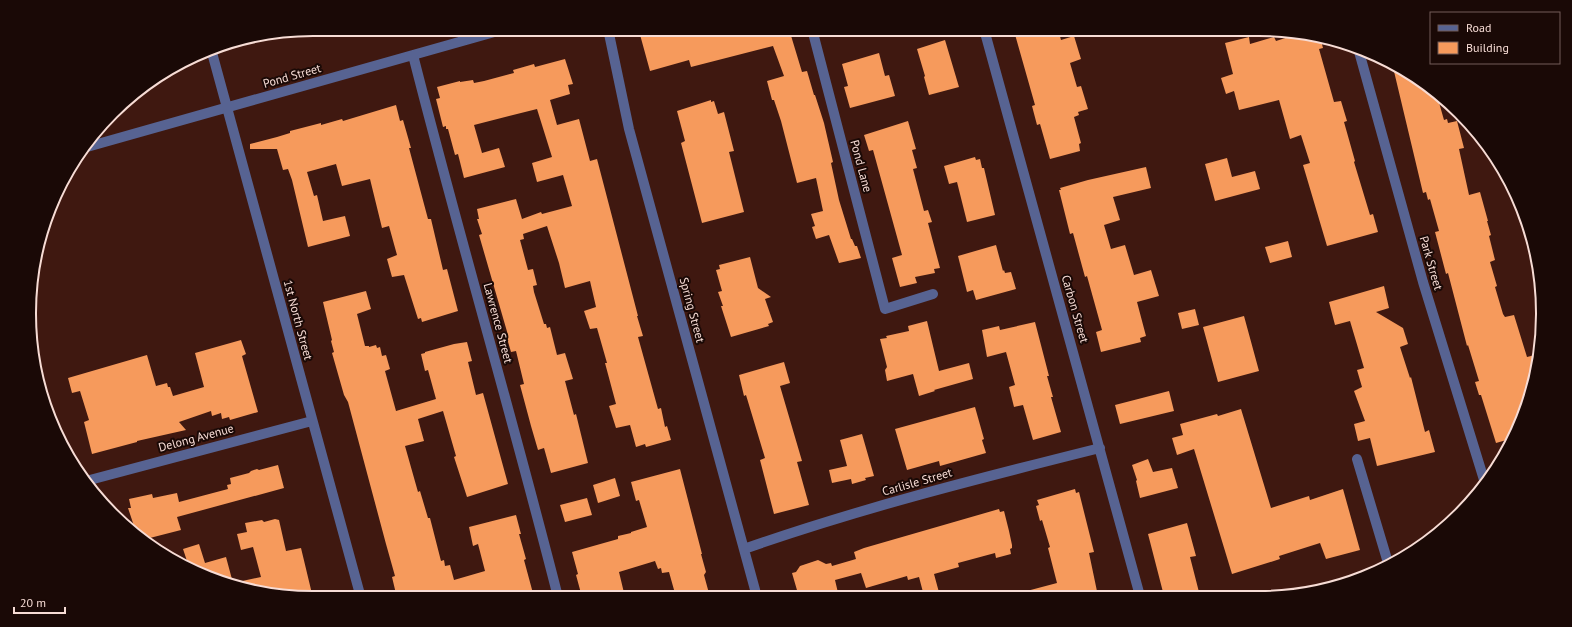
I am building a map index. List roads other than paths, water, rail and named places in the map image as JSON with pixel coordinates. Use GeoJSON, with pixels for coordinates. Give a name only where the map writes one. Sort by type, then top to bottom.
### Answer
{"type":"FeatureCollection","features":[{"type":"Feature","properties":{"kind":"street"},"geometry":{"type":"LineString","coordinates":[[463,36],[464,40]]}},
{"type":"Feature","properties":{"kind":"street","name":"Pond Street"},"geometry":{"type":"LineString","coordinates":[[93,145],[479,36]]}},
{"type":"Feature","properties":{"kind":"street","name":"Spring Street"},"geometry":{"type":"LineString","coordinates":[[609,36],[629,129],[755,591]]}},
{"type":"Feature","properties":{"kind":"street","name":"Pond Lane"},"geometry":{"type":"LineString","coordinates":[[814,36],[885,309],[933,294]]}},
{"type":"Feature","properties":{"kind":"street","name":"Carbon Street"},"geometry":{"type":"LineString","coordinates":[[986,36],[1139,591]]}},
{"type":"Feature","properties":{"kind":"street","name":"1st North Street"},"geometry":{"type":"LineString","coordinates":[[213,55],[359,591]]}},
{"type":"Feature","properties":{"kind":"street","name":"Lawrence Street"},"geometry":{"type":"LineString","coordinates":[[413,55],[442,172],[537,513],[556,591]]}},
{"type":"Feature","properties":{"kind":"street","name":"Park Street"},"geometry":{"type":"LineString","coordinates":[[1360,55],[1423,282],[1483,476]]}},
{"type":"Feature","properties":{"kind":"street","name":"Delong Avenue"},"geometry":{"type":"LineString","coordinates":[[91,480],[312,421]]}},
{"type":"Feature","properties":{"kind":"street","name":"Carlisle Street"},"geometry":{"type":"LineString","coordinates":[[744,549],[797,531],[938,489],[1100,448]]}},
{"type":"Feature","properties":{"kind":"street"},"geometry":{"type":"LineString","coordinates":[[1357,460],[1387,559]]}}]}
